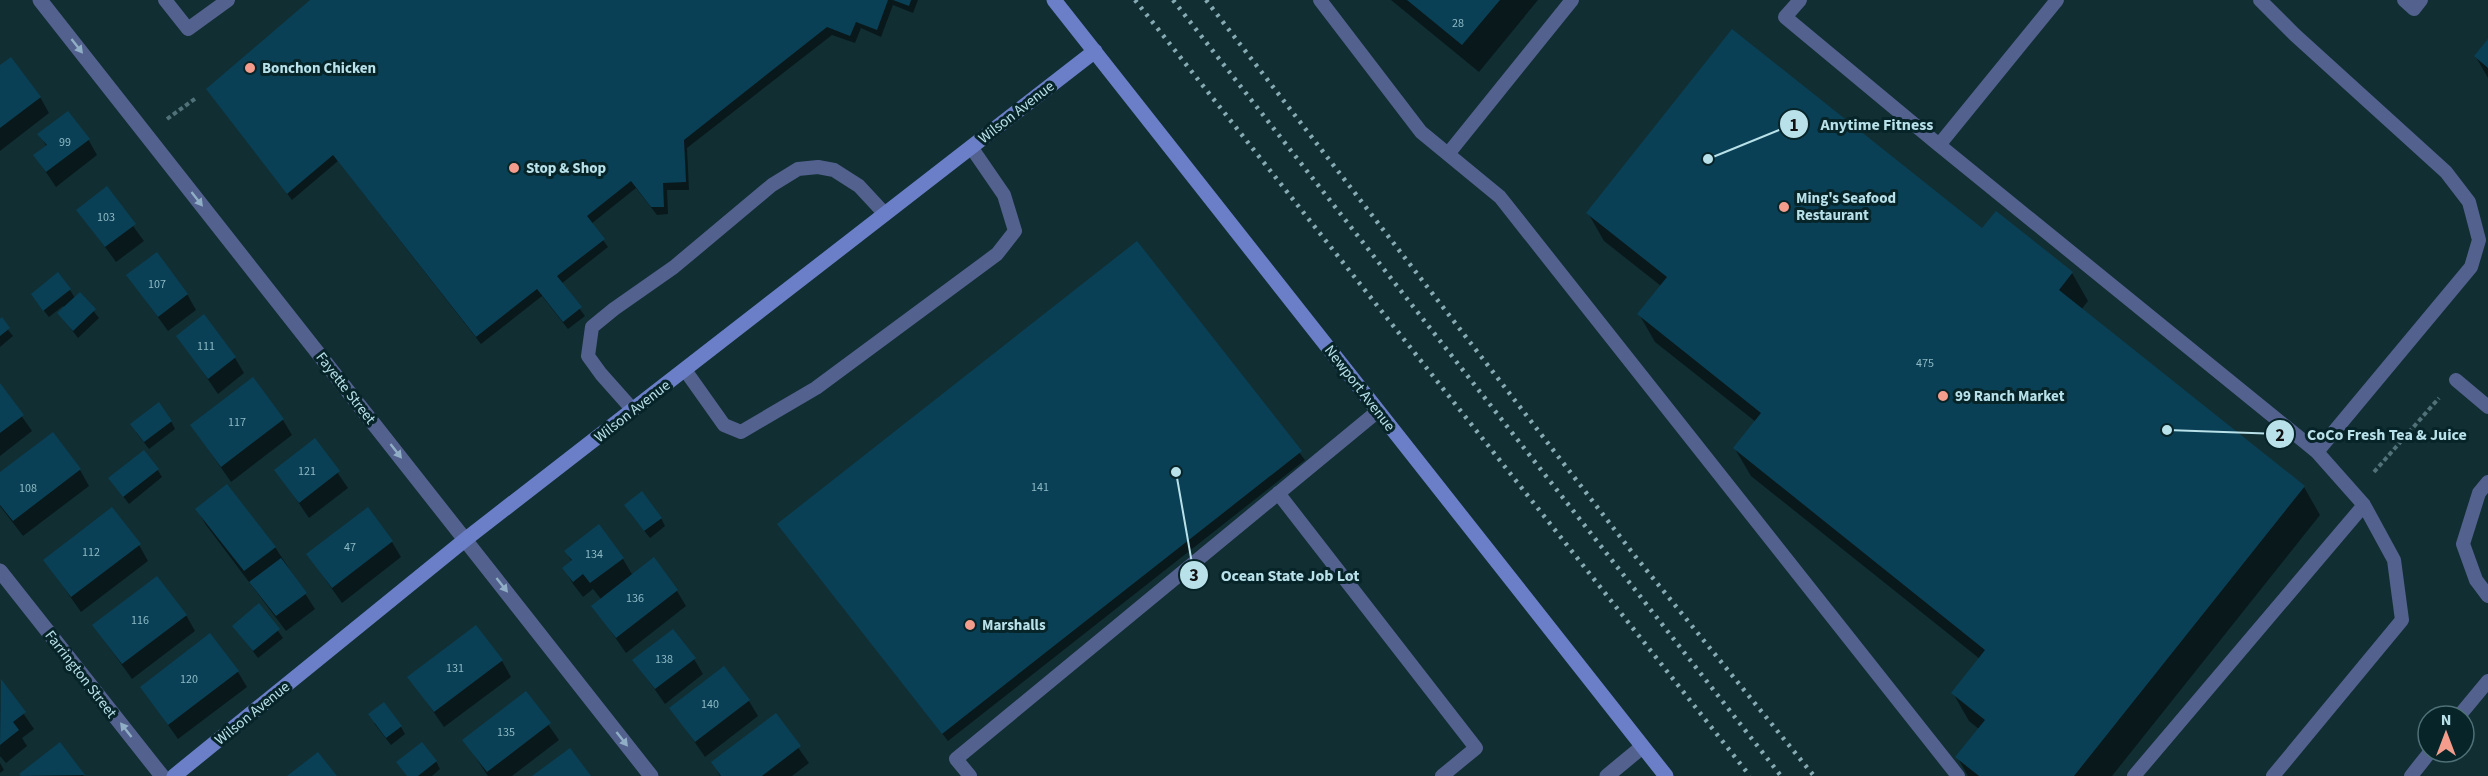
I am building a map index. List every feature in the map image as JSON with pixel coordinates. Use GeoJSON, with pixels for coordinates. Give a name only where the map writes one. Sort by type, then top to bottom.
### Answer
{"type":"FeatureCollection","features":[{"type":"Feature","properties":{"kind":"street","name":"Fayette Street"},"geometry":{"type":"LineString","coordinates":[[40,0],[651,776]]}},
{"type":"Feature","properties":{"kind":"street","name":"Newport Avenue"},"geometry":{"type":"LineString","coordinates":[[1054,0],[1666,776]]}},
{"type":"Feature","properties":{"kind":"street","name":"Wilson Avenue"},"geometry":{"type":"LineString","coordinates":[[174,776],[465,540],[1095,51]]}},
{"type":"Feature","properties":{"kind":"street","name":"Farrington Street"},"geometry":{"type":"LineString","coordinates":[[0,571],[162,776]]}},
{"type":"Feature","properties":{"kind":"street"},"geometry":{"type":"LineString","coordinates":[[1607,776],[1642,747]]}},
{"type":"Feature","properties":{"kind":"lane"},"geometry":{"type":"LineString","coordinates":[[165,0],[188,29],[228,0]]}},
{"type":"Feature","properties":{"kind":"lane"},"geometry":{"type":"LineString","coordinates":[[1320,0],[1421,132],[1500,196],[1958,776]]}},
{"type":"Feature","properties":{"kind":"lane"},"geometry":{"type":"LineString","coordinates":[[1448,154],[1572,0]]}},
{"type":"Feature","properties":{"kind":"lane"},"geometry":{"type":"LineString","coordinates":[[1800,0],[1785,17],[2317,452],[2364,505],[2394,560],[2402,620],[2273,776]]}},
{"type":"Feature","properties":{"kind":"lane"},"geometry":{"type":"LineString","coordinates":[[1939,144],[2057,0]]}},
{"type":"Feature","properties":{"kind":"lane"},"geometry":{"type":"LineString","coordinates":[[2260,0],[2295,35],[2446,172],[2469,202],[2479,240],[2471,267],[2317,452]]}},
{"type":"Feature","properties":{"kind":"lane"},"geometry":{"type":"LineString","coordinates":[[2403,0],[2414,9],[2421,0]]}},
{"type":"Feature","properties":{"kind":"lane"},"geometry":{"type":"LineString","coordinates":[[685,370],[724,425],[741,432],[816,387],[997,255],[1015,231],[1004,195],[971,147]]}},
{"type":"Feature","properties":{"kind":"lane"},"geometry":{"type":"LineString","coordinates":[[633,410],[588,356],[592,327],[674,267],[772,185],[798,169],[818,167],[834,170],[859,186],[885,214]]}},
{"type":"Feature","properties":{"kind":"lane"},"geometry":{"type":"LineString","coordinates":[[2456,380],[2488,407]]}},
{"type":"Feature","properties":{"kind":"lane"},"geometry":{"type":"LineString","coordinates":[[970,776],[957,759],[1378,411]]}},
{"type":"Feature","properties":{"kind":"lane"},"geometry":{"type":"LineString","coordinates":[[2488,482],[2479,493],[2463,544],[2476,580],[2488,596]]}},
{"type":"Feature","properties":{"kind":"lane"},"geometry":{"type":"LineString","coordinates":[[1278,493],[1476,748],[1442,776]]}},
{"type":"Feature","properties":{"kind":"lane"},"geometry":{"type":"LineString","coordinates":[[2134,776],[2364,505]]}},
{"type":"Feature","properties":{"kind":"lane"},"geometry":{"type":"LineString","coordinates":[[2470,704],[2488,681]]}},
{"type":"Feature","properties":{"kind":"lane"},"geometry":{"type":"LineString","coordinates":[[2411,776],[2420,764]]}},
{"type":"Feature","properties":{"kind":"path"},"geometry":{"type":"LineString","coordinates":[[167,120],[196,98]]}},
{"type":"Feature","properties":{"kind":"path"},"geometry":{"type":"LineString","coordinates":[[2374,472],[2456,380]]}},
{"type":"Feature","properties":{"kind":"building","name":"Stop & Shop"},"geometry":{"type":"Polygon","coordinates":[[[310,0],[888,0],[877,30],[856,22],[850,36],[827,27],[684,140],[686,182],[663,183],[664,207],[651,207],[631,181],[587,216],[605,239],[557,276],[582,307],[563,322],[537,289],[476,337],[333,155],[287,194],[206,89],[310,0]]]}},
{"type":"Feature","properties":{"kind":"building"},"geometry":{"type":"Polygon","coordinates":[[[893,0],[911,0],[909,6],[893,0]]]}},
{"type":"Feature","properties":{"kind":"building"},"geometry":{"type":"Polygon","coordinates":[[[1407,0],[1500,0],[1462,45],[1407,0]]]}},
{"type":"Feature","properties":{"kind":"building"},"geometry":{"type":"Polygon","coordinates":[[[1732,29],[1982,228],[1996,211],[2073,272],[2059,290],[2305,486],[2074,776],[1979,776],[1955,757],[1985,720],[1951,693],[1985,650],[1733,448],[1761,413],[1637,314],[1667,277],[1586,213],[1732,29]]]}},
{"type":"Feature","properties":{"kind":"building"},"geometry":{"type":"Polygon","coordinates":[[[2488,39],[2488,68],[2474,56],[2488,39]]]}},
{"type":"Feature","properties":{"kind":"building"},"geometry":{"type":"Polygon","coordinates":[[[11,57],[41,97],[0,128],[0,65],[11,57]]]}},
{"type":"Feature","properties":{"kind":"building"},"geometry":{"type":"Polygon","coordinates":[[[68,111],[90,139],[46,172],[33,155],[47,145],[37,134],[68,111]]]}},
{"type":"Feature","properties":{"kind":"building"},"geometry":{"type":"Polygon","coordinates":[[[107,186],[136,224],[105,247],[76,210],[107,186]]]}},
{"type":"Feature","properties":{"kind":"building"},"geometry":{"type":"Polygon","coordinates":[[[1137,241],[1302,451],[942,734],[777,524],[1137,241]]]}},
{"type":"Feature","properties":{"kind":"building"},"geometry":{"type":"Polygon","coordinates":[[[157,252],[188,294],[158,317],[126,275],[157,252]]]}},
{"type":"Feature","properties":{"kind":"building"},"geometry":{"type":"Polygon","coordinates":[[[58,272],[71,289],[43,311],[31,294],[58,272]]]}},
{"type":"Feature","properties":{"kind":"building"},"geometry":{"type":"Polygon","coordinates":[[[80,292],[96,309],[73,331],[57,313],[80,292]]]}},
{"type":"Feature","properties":{"kind":"building"},"geometry":{"type":"Polygon","coordinates":[[[204,314],[236,357],[208,379],[176,336],[204,314]]]}},
{"type":"Feature","properties":{"kind":"building"},"geometry":{"type":"Polygon","coordinates":[[[2,317],[10,328],[0,336],[0,319],[2,317]]]}},
{"type":"Feature","properties":{"kind":"building"},"geometry":{"type":"Polygon","coordinates":[[[253,377],[284,419],[221,467],[190,425],[253,377]]]}},
{"type":"Feature","properties":{"kind":"building"},"geometry":{"type":"Polygon","coordinates":[[[0,383],[24,415],[0,433],[0,383]]]}},
{"type":"Feature","properties":{"kind":"building"},"geometry":{"type":"Polygon","coordinates":[[[159,402],[172,421],[144,442],[130,424],[159,402]]]}},
{"type":"Feature","properties":{"kind":"building"},"geometry":{"type":"Polygon","coordinates":[[[53,432],[81,469],[13,521],[0,505],[0,472],[53,432]]]}},
{"type":"Feature","properties":{"kind":"building"},"geometry":{"type":"Polygon","coordinates":[[[315,438],[340,471],[299,503],[274,470],[315,438]]]}},
{"type":"Feature","properties":{"kind":"building"},"geometry":{"type":"Polygon","coordinates":[[[144,450],[159,469],[123,497],[108,478],[144,450]]]}},
{"type":"Feature","properties":{"kind":"building"},"geometry":{"type":"Polygon","coordinates":[[[227,484],[276,547],[244,571],[195,509],[227,484]]]}},
{"type":"Feature","properties":{"kind":"building"},"geometry":{"type":"Polygon","coordinates":[[[642,491],[662,518],[644,531],[624,505],[642,491]]]}},
{"type":"Feature","properties":{"kind":"building"},"geometry":{"type":"Polygon","coordinates":[[[112,507],[141,544],[71,597],[43,560],[112,507]]]}},
{"type":"Feature","properties":{"kind":"building"},"geometry":{"type":"Polygon","coordinates":[[[368,507],[393,541],[332,588],[306,554],[368,507]]]}},
{"type":"Feature","properties":{"kind":"building"},"geometry":{"type":"Polygon","coordinates":[[[599,524],[624,558],[590,583],[583,574],[573,582],[562,568],[572,560],[564,551],[599,524]]]}},
{"type":"Feature","properties":{"kind":"building"},"geometry":{"type":"Polygon","coordinates":[[[654,557],[678,590],[616,638],[591,606],[654,557]]]}},
{"type":"Feature","properties":{"kind":"building"},"geometry":{"type":"Polygon","coordinates":[[[281,558],[307,593],[276,616],[249,582],[281,558]]]}},
{"type":"Feature","properties":{"kind":"building"},"geometry":{"type":"Polygon","coordinates":[[[157,576],[187,615],[122,664],[92,625],[157,576]]]}},
{"type":"Feature","properties":{"kind":"building"},"geometry":{"type":"Polygon","coordinates":[[[259,603],[280,629],[253,651],[232,626],[259,603]]]}},
{"type":"Feature","properties":{"kind":"building"},"geometry":{"type":"Polygon","coordinates":[[[476,625],[503,660],[434,712],[407,677],[476,625]]]}},
{"type":"Feature","properties":{"kind":"building"},"geometry":{"type":"Polygon","coordinates":[[[673,629],[696,658],[655,689],[632,660],[673,629]]]}},
{"type":"Feature","properties":{"kind":"building"},"geometry":{"type":"Polygon","coordinates":[[[210,633],[239,671],[168,725],[140,687],[210,633]]]}},
{"type":"Feature","properties":{"kind":"building"},"geometry":{"type":"Polygon","coordinates":[[[724,666],[750,700],[695,742],[669,708],[724,666]]]}},
{"type":"Feature","properties":{"kind":"building"},"geometry":{"type":"Polygon","coordinates":[[[1,679],[26,712],[13,722],[19,730],[0,745],[1,679]]]}},
{"type":"Feature","properties":{"kind":"building"},"geometry":{"type":"Polygon","coordinates":[[[526,691],[551,723],[487,772],[462,740],[526,691]]]}},
{"type":"Feature","properties":{"kind":"building"},"geometry":{"type":"Polygon","coordinates":[[[384,702],[402,726],[386,738],[368,714],[384,702]]]}},
{"type":"Feature","properties":{"kind":"building"},"geometry":{"type":"Polygon","coordinates":[[[776,713],[801,746],[762,776],[721,776],[711,762],[776,713]]]}},
{"type":"Feature","properties":{"kind":"building"},"geometry":{"type":"Polygon","coordinates":[[[60,742],[85,775],[21,776],[19,774],[60,742]]]}},
{"type":"Feature","properties":{"kind":"building"},"geometry":{"type":"Polygon","coordinates":[[[422,742],[437,761],[418,776],[407,776],[396,762],[422,742]]]}},
{"type":"Feature","properties":{"kind":"building"},"geometry":{"type":"Polygon","coordinates":[[[570,748],[591,776],[532,776],[570,748]]]}},
{"type":"Feature","properties":{"kind":"building"},"geometry":{"type":"Polygon","coordinates":[[[318,752],[337,776],[287,776],[318,752]]]}},
{"type":"Feature","properties":{"kind":"railway"},"geometry":{"type":"LineString","coordinates":[[1135,0],[1750,776]]}},
{"type":"Feature","properties":{"kind":"railway"},"geometry":{"type":"LineString","coordinates":[[1173,0],[1781,776]]}},
{"type":"Feature","properties":{"kind":"railway"},"geometry":{"type":"LineString","coordinates":[[1206,0],[1635,556],[1814,776]]}},
{"type":"Feature","properties":{"kind":"place","name":"Bonchon Chicken"},"geometry":{"type":"Point","coordinates":[250,68]}},
{"type":"Feature","properties":{"kind":"place","name":"Anytime Fitness"},"geometry":{"type":"Point","coordinates":[1708,159]}},
{"type":"Feature","properties":{"kind":"place","name":"Stop & Shop"},"geometry":{"type":"Point","coordinates":[514,168]}},
{"type":"Feature","properties":{"kind":"place","name":"Ming's Seafood Restaurant"},"geometry":{"type":"Point","coordinates":[1784,207]}},
{"type":"Feature","properties":{"kind":"place","name":"99 Ranch Market"},"geometry":{"type":"Point","coordinates":[1943,396]}},
{"type":"Feature","properties":{"kind":"place","name":"CoCo Fresh Tea & Juice"},"geometry":{"type":"Point","coordinates":[2167,430]}},
{"type":"Feature","properties":{"kind":"place","name":"Ocean State Job Lot"},"geometry":{"type":"Point","coordinates":[1176,472]}},
{"type":"Feature","properties":{"kind":"place","name":"Marshalls"},"geometry":{"type":"Point","coordinates":[970,625]}}]}
